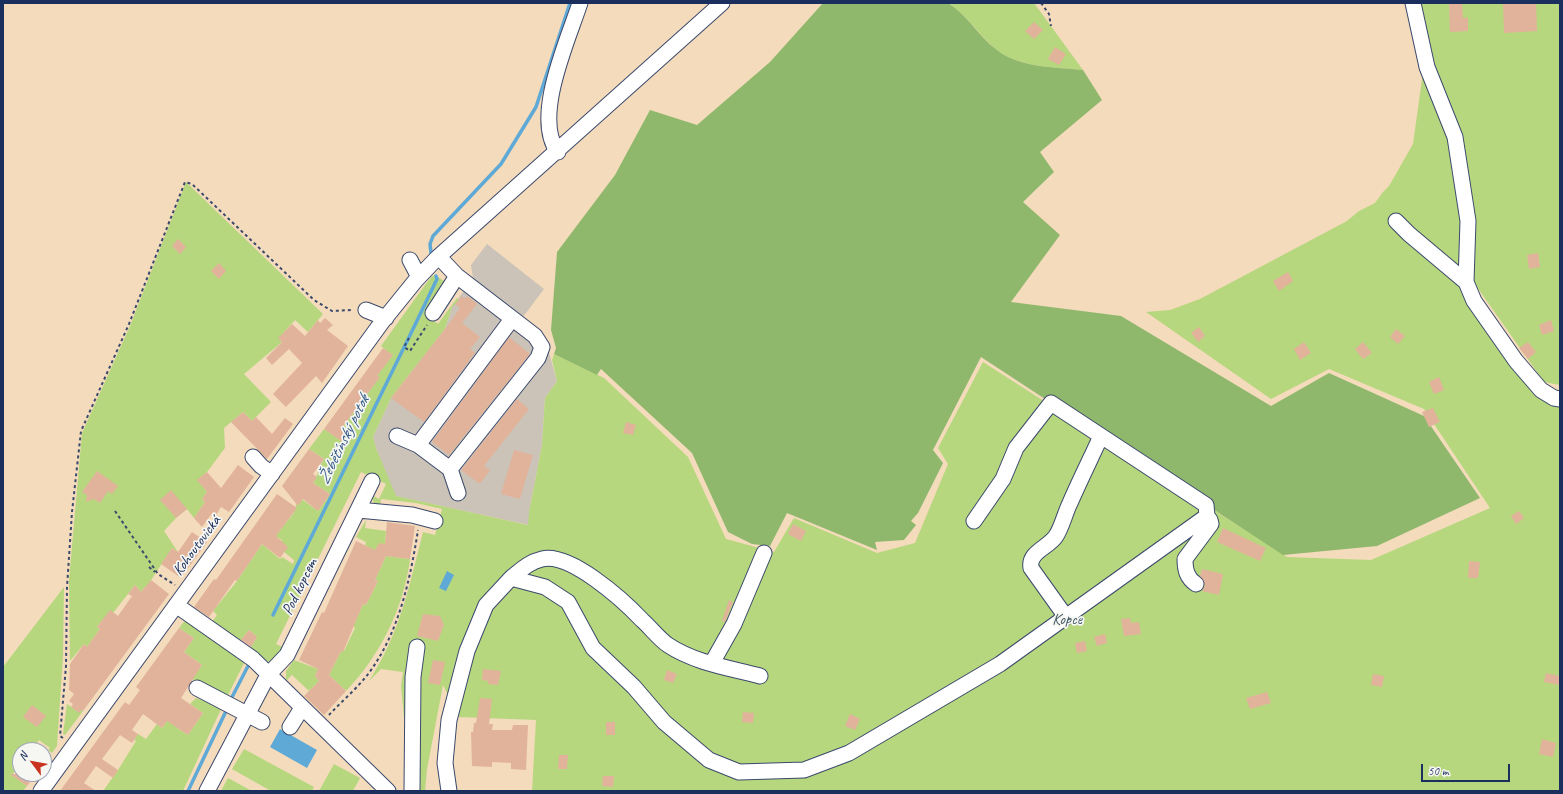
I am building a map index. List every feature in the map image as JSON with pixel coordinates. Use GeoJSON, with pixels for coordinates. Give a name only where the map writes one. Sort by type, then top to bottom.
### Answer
{"type":"FeatureCollection","features":[{"type":"Feature","properties":{"kind":"street"},"geometry":{"type":"LineString","coordinates":[[558,152],[553,146],[549,134],[549,101],[580,3]]}},
{"type":"Feature","properties":{"kind":"street","name":"Kohoutovická"},"geometry":{"type":"LineString","coordinates":[[41,791],[384,320],[419,277],[435,260],[558,152],[722,3]]}},
{"type":"Feature","properties":{"kind":"street"},"geometry":{"type":"LineString","coordinates":[[1413,3],[1427,67],[1455,137],[1468,221],[1466,282],[1474,301],[1516,361],[1541,390],[1554,398],[1560,399]]}},
{"type":"Feature","properties":{"kind":"street"},"geometry":{"type":"LineString","coordinates":[[1396,221],[1409,234],[1466,282]]}},
{"type":"Feature","properties":{"kind":"street"},"geometry":{"type":"LineString","coordinates":[[410,260],[419,277]]}},
{"type":"Feature","properties":{"kind":"street"},"geometry":{"type":"LineString","coordinates":[[435,260],[535,336],[542,347],[538,358],[450,469]]}},
{"type":"Feature","properties":{"kind":"street"},"geometry":{"type":"LineString","coordinates":[[433,314],[457,276]]}},
{"type":"Feature","properties":{"kind":"street"},"geometry":{"type":"LineString","coordinates":[[366,310],[384,320]]}},
{"type":"Feature","properties":{"kind":"street"},"geometry":{"type":"LineString","coordinates":[[418,445],[512,319]]}},
{"type":"Feature","properties":{"kind":"street"},"geometry":{"type":"LineString","coordinates":[[974,521],[1004,479],[1016,448],[1051,403],[1206,505],[1207,516],[1211,524],[1185,559],[1187,574],[1190,580],[1196,584]]}},
{"type":"Feature","properties":{"kind":"street"},"geometry":{"type":"LineString","coordinates":[[397,436],[418,445],[450,469],[458,493]]}},
{"type":"Feature","properties":{"kind":"street"},"geometry":{"type":"LineString","coordinates":[[1066,617],[1031,568],[1030,561],[1033,556],[1047,546],[1057,535],[1080,479],[1101,436]]}},
{"type":"Feature","properties":{"kind":"street"},"geometry":{"type":"LineString","coordinates":[[253,457],[261,466],[272,474]]}},
{"type":"Feature","properties":{"kind":"street","name":"Pod kopcem"},"geometry":{"type":"LineString","coordinates":[[207,791],[236,709],[287,655],[372,481]]}},
{"type":"Feature","properties":{"kind":"street"},"geometry":{"type":"LineString","coordinates":[[358,510],[420,517],[435,521]]}},
{"type":"Feature","properties":{"kind":"street"},"geometry":{"type":"LineString","coordinates":[[511,578],[545,587],[568,602],[593,648],[634,686],[664,722],[709,760],[739,772],[804,770],[849,753],[1000,664],[1207,516]]}},
{"type":"Feature","properties":{"kind":"street"},"geometry":{"type":"LineString","coordinates":[[712,663],[734,624],[764,553]]}},
{"type":"Feature","properties":{"kind":"street"},"geometry":{"type":"LineString","coordinates":[[450,791],[445,763],[449,720],[467,651],[486,604],[525,566],[542,559],[558,559],[569,563],[594,578],[641,618],[668,645],[699,660],[760,676]]}},
{"type":"Feature","properties":{"kind":"street"},"geometry":{"type":"LineString","coordinates":[[176,605],[253,659],[319,725],[371,786],[388,791]]}},
{"type":"Feature","properties":{"kind":"street"},"geometry":{"type":"LineString","coordinates":[[412,791],[413,677],[417,647]]}},
{"type":"Feature","properties":{"kind":"street"},"geometry":{"type":"LineString","coordinates":[[197,688],[262,722]]}},
{"type":"Feature","properties":{"kind":"street"},"geometry":{"type":"LineString","coordinates":[[290,727],[302,708]]}},
{"type":"Feature","properties":{"kind":"path"},"geometry":{"type":"LineString","coordinates":[[1041,3],[1049,14],[1051,26]]}},
{"type":"Feature","properties":{"kind":"path"},"geometry":{"type":"LineString","coordinates":[[74,746],[59,736],[66,666],[68,565],[81,431],[129,324],[185,182],[192,184],[314,300],[332,311],[366,310]]}},
{"type":"Feature","properties":{"kind":"path"},"geometry":{"type":"LineString","coordinates":[[409,338],[404,347],[410,351],[433,314]]}},
{"type":"Feature","properties":{"kind":"path"},"geometry":{"type":"LineString","coordinates":[[115,511],[158,574]]}},
{"type":"Feature","properties":{"kind":"path"},"geometry":{"type":"LineString","coordinates":[[319,725],[365,678],[384,648],[402,604],[414,555],[420,517]]}},
{"type":"Feature","properties":{"kind":"path"},"geometry":{"type":"LineString","coordinates":[[149,567],[186,592]]}},
{"type":"Feature","properties":{"kind":"shaded area"},"geometry":{"type":"Polygon","coordinates":[[[487,244],[544,289],[523,317],[544,335],[557,381],[545,398],[542,445],[529,512],[529,525],[395,496],[373,437],[391,398],[445,329],[452,307],[473,278],[471,265],[487,244]]]}},
{"type":"Feature","properties":{"kind":"green space"},"geometry":{"type":"Polygon","coordinates":[[[823,3],[948,3],[961,13],[990,44],[1006,56],[1038,66],[1083,70],[1102,100],[1040,152],[1054,172],[1023,202],[1060,235],[1011,302],[1121,316],[1271,406],[1329,373],[1424,416],[1480,498],[1377,546],[1283,555],[981,357],[933,450],[943,463],[918,513],[911,521],[916,525],[904,540],[875,542],[877,550],[787,513],[770,546],[752,544],[728,532],[692,453],[601,369],[597,375],[554,354],[556,348],[551,330],[557,252],[615,175],[650,110],[697,125],[770,62],[823,3]]]}},
{"type":"Feature","properties":{"kind":"green space"},"geometry":{"type":"Polygon","coordinates":[[[948,3],[1034,3],[1083,70],[1038,66],[1006,56],[997,50],[962,13],[948,3]]]}},
{"type":"Feature","properties":{"kind":"green space"},"geometry":{"type":"Polygon","coordinates":[[[1420,3],[1560,3],[1560,385],[1544,382],[1472,280],[1461,134],[1435,65],[1420,3]]]}},
{"type":"Feature","properties":{"kind":"green space","name":"Kopce"},"geometry":{"type":"Polygon","coordinates":[[[1423,72],[1452,137],[1463,224],[1460,282],[1560,404],[1560,791],[532,791],[536,720],[459,717],[443,685],[427,769],[425,791],[406,791],[406,739],[401,686],[403,672],[381,669],[369,681],[389,645],[396,627],[408,591],[423,532],[435,535],[442,509],[416,503],[381,499],[380,507],[374,504],[372,495],[379,499],[386,484],[361,472],[276,644],[285,648],[271,663],[249,650],[257,637],[249,630],[239,643],[212,622],[217,615],[213,611],[237,581],[262,544],[280,559],[282,557],[293,564],[294,560],[284,552],[280,542],[282,540],[275,536],[293,514],[299,497],[318,511],[330,494],[313,483],[324,459],[309,449],[324,429],[345,443],[351,435],[341,429],[379,378],[377,376],[392,355],[381,346],[432,276],[436,276],[444,281],[434,303],[431,318],[438,324],[457,298],[459,300],[452,307],[445,329],[391,398],[373,437],[376,448],[396,496],[528,525],[529,512],[542,445],[545,398],[557,381],[552,360],[554,354],[604,378],[688,457],[726,539],[774,552],[794,518],[877,553],[915,543],[948,464],[938,448],[983,362],[1287,557],[1371,560],[1490,508],[1424,409],[1329,369],[1271,399],[1146,312],[1170,310],[1200,299],[1347,221],[1359,211],[1375,203],[1389,186],[1413,144],[1423,72]]]}},
{"type":"Feature","properties":{"kind":"green space"},"geometry":{"type":"Polygon","coordinates":[[[186,182],[323,314],[308,332],[295,320],[279,338],[282,342],[244,374],[271,402],[252,421],[243,412],[224,428],[225,448],[207,472],[198,480],[207,492],[202,499],[205,502],[194,518],[187,509],[164,531],[178,552],[172,548],[146,588],[145,587],[141,592],[135,585],[113,613],[110,611],[97,627],[100,629],[87,647],[84,644],[70,661],[69,580],[82,433],[130,326],[186,182]]]}},
{"type":"Feature","properties":{"kind":"green space"},"geometry":{"type":"Polygon","coordinates":[[[366,520],[365,528],[386,531],[385,544],[379,544],[375,551],[365,545],[366,542],[356,537],[366,520]]]}},
{"type":"Feature","properties":{"kind":"green space"},"geometry":{"type":"Polygon","coordinates":[[[386,556],[410,559],[402,595],[396,613],[380,647],[370,662],[346,691],[329,675],[341,651],[344,651],[355,628],[353,626],[363,604],[366,605],[378,581],[375,580],[386,556]]]}},
{"type":"Feature","properties":{"kind":"green space"},"geometry":{"type":"Polygon","coordinates":[[[64,587],[63,656],[57,746],[52,753],[52,742],[42,742],[39,740],[38,742],[12,742],[12,782],[22,782],[27,786],[23,791],[3,791],[3,667],[64,587]]]}},
{"type":"Feature","properties":{"kind":"green space"},"geometry":{"type":"Polygon","coordinates":[[[186,619],[244,663],[226,699],[192,679],[202,665],[184,652],[194,638],[179,628],[186,619]]]}},
{"type":"Feature","properties":{"kind":"green space"},"geometry":{"type":"Polygon","coordinates":[[[294,660],[318,669],[315,676],[319,681],[309,691],[292,675],[286,681],[286,671],[294,660]]]}},
{"type":"Feature","properties":{"kind":"green space"},"geometry":{"type":"Polygon","coordinates":[[[196,698],[222,707],[183,791],[103,791],[136,741],[134,740],[138,734],[146,739],[157,724],[162,728],[176,708],[179,724],[177,728],[188,735],[203,713],[190,704],[196,698]]]}},
{"type":"Feature","properties":{"kind":"green space"},"geometry":{"type":"Polygon","coordinates":[[[67,704],[79,712],[81,710],[83,711],[65,735],[63,734],[67,704]]]}},
{"type":"Feature","properties":{"kind":"green space"},"geometry":{"type":"Polygon","coordinates":[[[244,749],[314,787],[312,791],[271,791],[232,769],[244,749]]]}},
{"type":"Feature","properties":{"kind":"green space"},"geometry":{"type":"Polygon","coordinates":[[[334,764],[360,778],[353,791],[319,791],[334,764]]]}},
{"type":"Feature","properties":{"kind":"green space"},"geometry":{"type":"Polygon","coordinates":[[[228,778],[252,791],[221,791],[228,778]]]}},
{"type":"Feature","properties":{"kind":"water"},"geometry":{"type":"Polygon","coordinates":[[[447,571],[454,575],[446,591],[439,588],[447,571]]]}},
{"type":"Feature","properties":{"kind":"water"},"geometry":{"type":"Polygon","coordinates":[[[280,729],[317,750],[307,768],[270,747],[280,729]]]}},
{"type":"Feature","properties":{"kind":"building"},"geometry":{"type":"Polygon","coordinates":[[[1503,3],[1536,3],[1537,31],[1504,33],[1503,3]]]}},
{"type":"Feature","properties":{"kind":"building"},"geometry":{"type":"Polygon","coordinates":[[[1449,4],[1462,4],[1463,18],[1468,18],[1468,31],[1450,32],[1449,4]]]}},
{"type":"Feature","properties":{"kind":"building"},"geometry":{"type":"Polygon","coordinates":[[[1034,22],[1043,30],[1034,39],[1025,31],[1034,22]]]}},
{"type":"Feature","properties":{"kind":"building"},"geometry":{"type":"Polygon","coordinates":[[[1055,47],[1066,54],[1059,65],[1048,59],[1055,47]]]}},
{"type":"Feature","properties":{"kind":"building"},"geometry":{"type":"Polygon","coordinates":[[[178,239],[186,247],[180,254],[172,246],[178,239]]]}},
{"type":"Feature","properties":{"kind":"building"},"geometry":{"type":"Polygon","coordinates":[[[1538,253],[1540,267],[1529,269],[1527,255],[1538,253]]]}},
{"type":"Feature","properties":{"kind":"building"},"geometry":{"type":"Polygon","coordinates":[[[219,263],[226,271],[219,279],[211,271],[219,263]]]}},
{"type":"Feature","properties":{"kind":"building"},"geometry":{"type":"Polygon","coordinates":[[[1288,272],[1293,281],[1279,291],[1273,281],[1288,272]]]}},
{"type":"Feature","properties":{"kind":"building"},"geometry":{"type":"Polygon","coordinates":[[[462,296],[465,299],[467,296],[477,304],[462,323],[480,337],[470,349],[475,353],[424,422],[391,398],[460,308],[455,304],[462,296]]]}},
{"type":"Feature","properties":{"kind":"building"},"geometry":{"type":"Polygon","coordinates":[[[325,318],[333,325],[327,330],[348,346],[322,383],[316,376],[286,407],[273,394],[302,363],[289,349],[272,365],[266,358],[282,342],[278,338],[292,324],[305,336],[318,320],[320,323],[325,318]]]}},
{"type":"Feature","properties":{"kind":"building"},"geometry":{"type":"Polygon","coordinates":[[[1551,320],[1554,331],[1542,335],[1539,325],[1551,320]]]}},
{"type":"Feature","properties":{"kind":"building"},"geometry":{"type":"Polygon","coordinates":[[[1199,327],[1205,336],[1198,342],[1191,333],[1199,327]]]}},
{"type":"Feature","properties":{"kind":"building"},"geometry":{"type":"Polygon","coordinates":[[[1396,329],[1405,336],[1398,344],[1390,337],[1396,329]]]}},
{"type":"Feature","properties":{"kind":"building"},"geometry":{"type":"Polygon","coordinates":[[[509,337],[530,354],[449,455],[432,442],[509,337]]]}},
{"type":"Feature","properties":{"kind":"building"},"geometry":{"type":"Polygon","coordinates":[[[1304,342],[1311,353],[1300,360],[1294,349],[1304,342]]]}},
{"type":"Feature","properties":{"kind":"building"},"geometry":{"type":"Polygon","coordinates":[[[1363,342],[1372,353],[1363,359],[1355,349],[1363,342]]]}},
{"type":"Feature","properties":{"kind":"building"},"geometry":{"type":"Polygon","coordinates":[[[1528,342],[1536,352],[1528,359],[1519,348],[1528,342]]]}},
{"type":"Feature","properties":{"kind":"building"},"geometry":{"type":"Polygon","coordinates":[[[383,348],[393,355],[377,376],[380,377],[341,429],[351,435],[345,444],[324,429],[383,348]]]}},
{"type":"Feature","properties":{"kind":"building"},"geometry":{"type":"Polygon","coordinates":[[[1439,377],[1444,390],[1434,394],[1429,382],[1439,377]]]}},
{"type":"Feature","properties":{"kind":"building"},"geometry":{"type":"Polygon","coordinates":[[[517,399],[529,409],[484,466],[490,470],[480,484],[461,470],[517,399]]]}},
{"type":"Feature","properties":{"kind":"building"},"geometry":{"type":"Polygon","coordinates":[[[1433,408],[1440,422],[1429,427],[1422,412],[1433,408]]]}},
{"type":"Feature","properties":{"kind":"building"},"geometry":{"type":"Polygon","coordinates":[[[243,412],[252,421],[256,417],[272,434],[285,418],[293,424],[267,459],[231,422],[243,412]]]}},
{"type":"Feature","properties":{"kind":"building"},"geometry":{"type":"Polygon","coordinates":[[[626,422],[636,425],[633,435],[623,433],[626,422]]]}},
{"type":"Feature","properties":{"kind":"building"},"geometry":{"type":"Polygon","coordinates":[[[309,449],[324,459],[313,474],[317,477],[313,483],[330,494],[318,511],[303,499],[298,506],[282,486],[309,449]]]}},
{"type":"Feature","properties":{"kind":"building"},"geometry":{"type":"Polygon","coordinates":[[[514,450],[533,455],[520,499],[501,494],[514,450]]]}},
{"type":"Feature","properties":{"kind":"building"},"geometry":{"type":"Polygon","coordinates":[[[238,465],[254,477],[229,512],[221,507],[216,515],[213,512],[202,527],[194,518],[205,502],[202,499],[207,492],[197,480],[207,472],[221,488],[238,465]]]}},
{"type":"Feature","properties":{"kind":"building"},"geometry":{"type":"Polygon","coordinates":[[[97,471],[118,486],[112,494],[108,491],[100,503],[94,499],[86,502],[87,495],[82,492],[97,471]]]}},
{"type":"Feature","properties":{"kind":"building"},"geometry":{"type":"Polygon","coordinates":[[[171,490],[187,509],[176,518],[160,500],[171,490]]]}},
{"type":"Feature","properties":{"kind":"building"},"geometry":{"type":"Polygon","coordinates":[[[277,494],[297,508],[276,536],[288,547],[280,558],[262,544],[237,581],[235,580],[209,617],[194,607],[214,579],[216,580],[277,494]]]}},
{"type":"Feature","properties":{"kind":"building"},"geometry":{"type":"Polygon","coordinates":[[[1519,511],[1524,518],[1516,524],[1511,516],[1519,511]]]}},
{"type":"Feature","properties":{"kind":"building"},"geometry":{"type":"Polygon","coordinates":[[[387,522],[415,526],[410,559],[386,556],[375,580],[378,581],[366,605],[363,604],[343,652],[341,651],[329,675],[346,691],[324,715],[304,696],[319,681],[315,676],[318,669],[299,660],[322,612],[324,613],[356,541],[375,550],[379,543],[385,544],[387,522]]]}},
{"type":"Feature","properties":{"kind":"building"},"geometry":{"type":"Polygon","coordinates":[[[793,524],[806,531],[801,541],[788,534],[793,524]]]}},
{"type":"Feature","properties":{"kind":"building"},"geometry":{"type":"Polygon","coordinates":[[[1223,528],[1266,548],[1260,561],[1217,542],[1223,528]]]}},
{"type":"Feature","properties":{"kind":"building"},"geometry":{"type":"Polygon","coordinates":[[[192,532],[207,542],[181,578],[161,564],[172,548],[178,552],[192,532]]]}},
{"type":"Feature","properties":{"kind":"building"},"geometry":{"type":"Polygon","coordinates":[[[1469,561],[1480,562],[1478,578],[1468,578],[1469,561]]]}},
{"type":"Feature","properties":{"kind":"building"},"geometry":{"type":"Polygon","coordinates":[[[1202,569],[1223,574],[1219,595],[1202,591],[1205,585],[1200,576],[1202,569]]]}},
{"type":"Feature","properties":{"kind":"building"},"geometry":{"type":"Polygon","coordinates":[[[151,580],[169,594],[83,711],[81,710],[79,713],[71,707],[73,704],[69,701],[74,694],[69,690],[70,664],[84,644],[87,647],[100,629],[97,627],[110,610],[118,616],[132,596],[128,594],[135,585],[141,592],[151,580]]]}},
{"type":"Feature","properties":{"kind":"building"},"geometry":{"type":"Polygon","coordinates":[[[729,600],[733,602],[725,622],[722,621],[729,600]]]}},
{"type":"Feature","properties":{"kind":"building"},"geometry":{"type":"Polygon","coordinates":[[[423,614],[440,616],[444,625],[438,641],[417,636],[423,614]]]}},
{"type":"Feature","properties":{"kind":"building"},"geometry":{"type":"Polygon","coordinates":[[[1130,618],[1131,623],[1139,622],[1141,634],[1124,636],[1121,619],[1130,618]]]}},
{"type":"Feature","properties":{"kind":"building"},"geometry":{"type":"Polygon","coordinates":[[[179,628],[194,638],[184,652],[202,665],[181,698],[203,713],[188,735],[167,721],[162,728],[143,714],[132,730],[138,734],[132,743],[120,735],[102,759],[118,770],[113,778],[96,766],[84,783],[96,791],[60,791],[125,702],[129,705],[140,690],[136,687],[179,628]]]}},
{"type":"Feature","properties":{"kind":"building"},"geometry":{"type":"Polygon","coordinates":[[[249,630],[257,637],[251,647],[241,640],[249,630]]]}},
{"type":"Feature","properties":{"kind":"building"},"geometry":{"type":"Polygon","coordinates":[[[1105,634],[1107,643],[1097,646],[1094,637],[1105,634]]]}},
{"type":"Feature","properties":{"kind":"building"},"geometry":{"type":"Polygon","coordinates":[[[1085,641],[1087,651],[1077,653],[1075,643],[1085,641]]]}},
{"type":"Feature","properties":{"kind":"building"},"geometry":{"type":"Polygon","coordinates":[[[433,660],[445,662],[440,685],[428,683],[433,660]]]}},
{"type":"Feature","properties":{"kind":"building"},"geometry":{"type":"Polygon","coordinates":[[[483,669],[501,671],[498,685],[488,684],[488,681],[482,680],[483,669]]]}},
{"type":"Feature","properties":{"kind":"building"},"geometry":{"type":"Polygon","coordinates":[[[667,670],[677,674],[673,683],[664,680],[667,670]]]}},
{"type":"Feature","properties":{"kind":"building"},"geometry":{"type":"Polygon","coordinates":[[[1546,673],[1560,676],[1560,685],[1544,682],[1546,673]]]}},
{"type":"Feature","properties":{"kind":"building"},"geometry":{"type":"Polygon","coordinates":[[[1373,674],[1384,676],[1382,687],[1371,685],[1373,674]]]}},
{"type":"Feature","properties":{"kind":"building"},"geometry":{"type":"Polygon","coordinates":[[[1267,692],[1271,703],[1250,709],[1246,698],[1267,692]]]}},
{"type":"Feature","properties":{"kind":"building"},"geometry":{"type":"Polygon","coordinates":[[[480,698],[492,699],[489,724],[493,724],[492,730],[512,730],[513,725],[528,725],[526,770],[511,769],[511,763],[492,762],[492,767],[472,766],[471,732],[473,732],[474,723],[476,723],[480,698]]]}},
{"type":"Feature","properties":{"kind":"building"},"geometry":{"type":"Polygon","coordinates":[[[32,705],[46,716],[37,727],[23,717],[32,705]]]}},
{"type":"Feature","properties":{"kind":"building"},"geometry":{"type":"Polygon","coordinates":[[[743,712],[754,713],[753,723],[742,722],[743,712]]]}},
{"type":"Feature","properties":{"kind":"building"},"geometry":{"type":"Polygon","coordinates":[[[850,714],[860,719],[855,730],[845,726],[850,714]]]}},
{"type":"Feature","properties":{"kind":"building"},"geometry":{"type":"Polygon","coordinates":[[[606,722],[615,722],[615,735],[606,735],[606,722]]]}},
{"type":"Feature","properties":{"kind":"building"},"geometry":{"type":"Polygon","coordinates":[[[1542,739],[1556,743],[1553,757],[1539,754],[1542,739]]]}},
{"type":"Feature","properties":{"kind":"building"},"geometry":{"type":"Polygon","coordinates":[[[559,755],[568,755],[567,769],[558,769],[559,755]]]}},
{"type":"Feature","properties":{"kind":"building"},"geometry":{"type":"Polygon","coordinates":[[[603,776],[614,776],[613,787],[602,786],[603,776]]]}},
{"type":"Feature","properties":{"kind":"building"},"geometry":{"type":"Polygon","coordinates":[[[21,782],[30,782],[27,786],[21,782]]]}},
{"type":"Feature","properties":{"kind":"waterway","name":"Žebětínský potok"},"geometry":{"type":"LineString","coordinates":[[431,253],[430,244],[433,236],[501,164],[536,107],[570,3]]}},
{"type":"Feature","properties":{"kind":"waterway","name":"Žebětínský potok"},"geometry":{"type":"LineString","coordinates":[[273,615],[414,327],[437,279],[436,276]]}},
{"type":"Feature","properties":{"kind":"waterway","name":"Žebětínský potok"},"geometry":{"type":"LineString","coordinates":[[230,701],[248,666]]}},
{"type":"Feature","properties":{"kind":"waterway","name":"Žebětínský potok"},"geometry":{"type":"LineString","coordinates":[[188,791],[227,709]]}}]}
